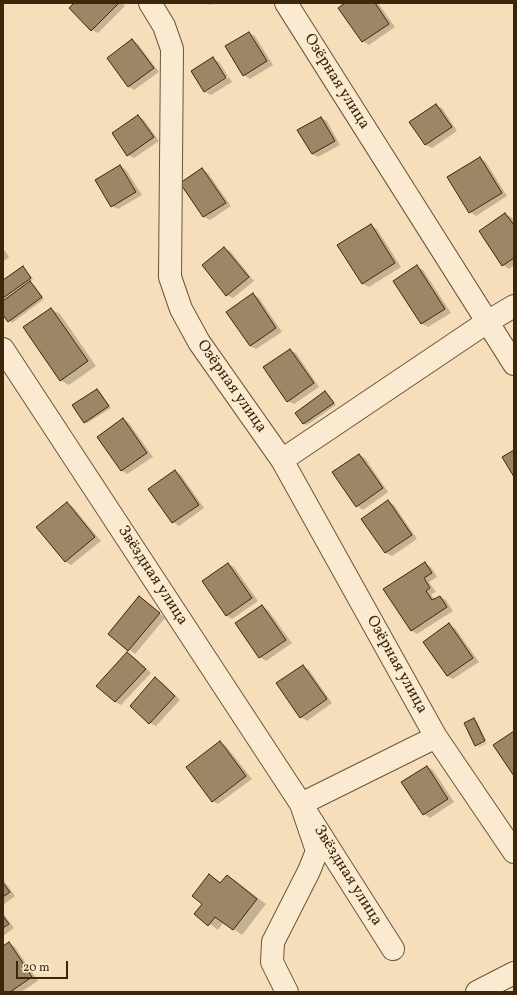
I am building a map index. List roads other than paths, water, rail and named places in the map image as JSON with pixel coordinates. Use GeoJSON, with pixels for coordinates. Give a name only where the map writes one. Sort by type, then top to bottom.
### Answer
{"type":"FeatureCollection","features":[{"type":"Feature","properties":{"kind":"street","name":"Озёрная улица"},"geometry":{"type":"LineString","coordinates":[[150,3],[164,26],[172,49],[170,276],[181,309],[199,342],[282,460],[436,737],[514,852]]}},
{"type":"Feature","properties":{"kind":"street","name":"Озёрная улица"},"geometry":{"type":"LineString","coordinates":[[286,3],[514,364]]}},
{"type":"Feature","properties":{"kind":"street"},"geometry":{"type":"LineString","coordinates":[[282,460],[487,322],[514,306]]}},
{"type":"Feature","properties":{"kind":"street","name":"Звёздная улица"},"geometry":{"type":"LineString","coordinates":[[3,349],[301,804],[393,949]]}},
{"type":"Feature","properties":{"kind":"street"},"geometry":{"type":"LineString","coordinates":[[301,804],[436,737]]}},
{"type":"Feature","properties":{"kind":"street","name":"Звёздная улица"},"geometry":{"type":"LineString","coordinates":[[287,992],[272,962],[272,942],[309,871],[317,851],[301,804]]}},
{"type":"Feature","properties":{"kind":"street"},"geometry":{"type":"LineString","coordinates":[[477,992],[514,974]]}}]}
